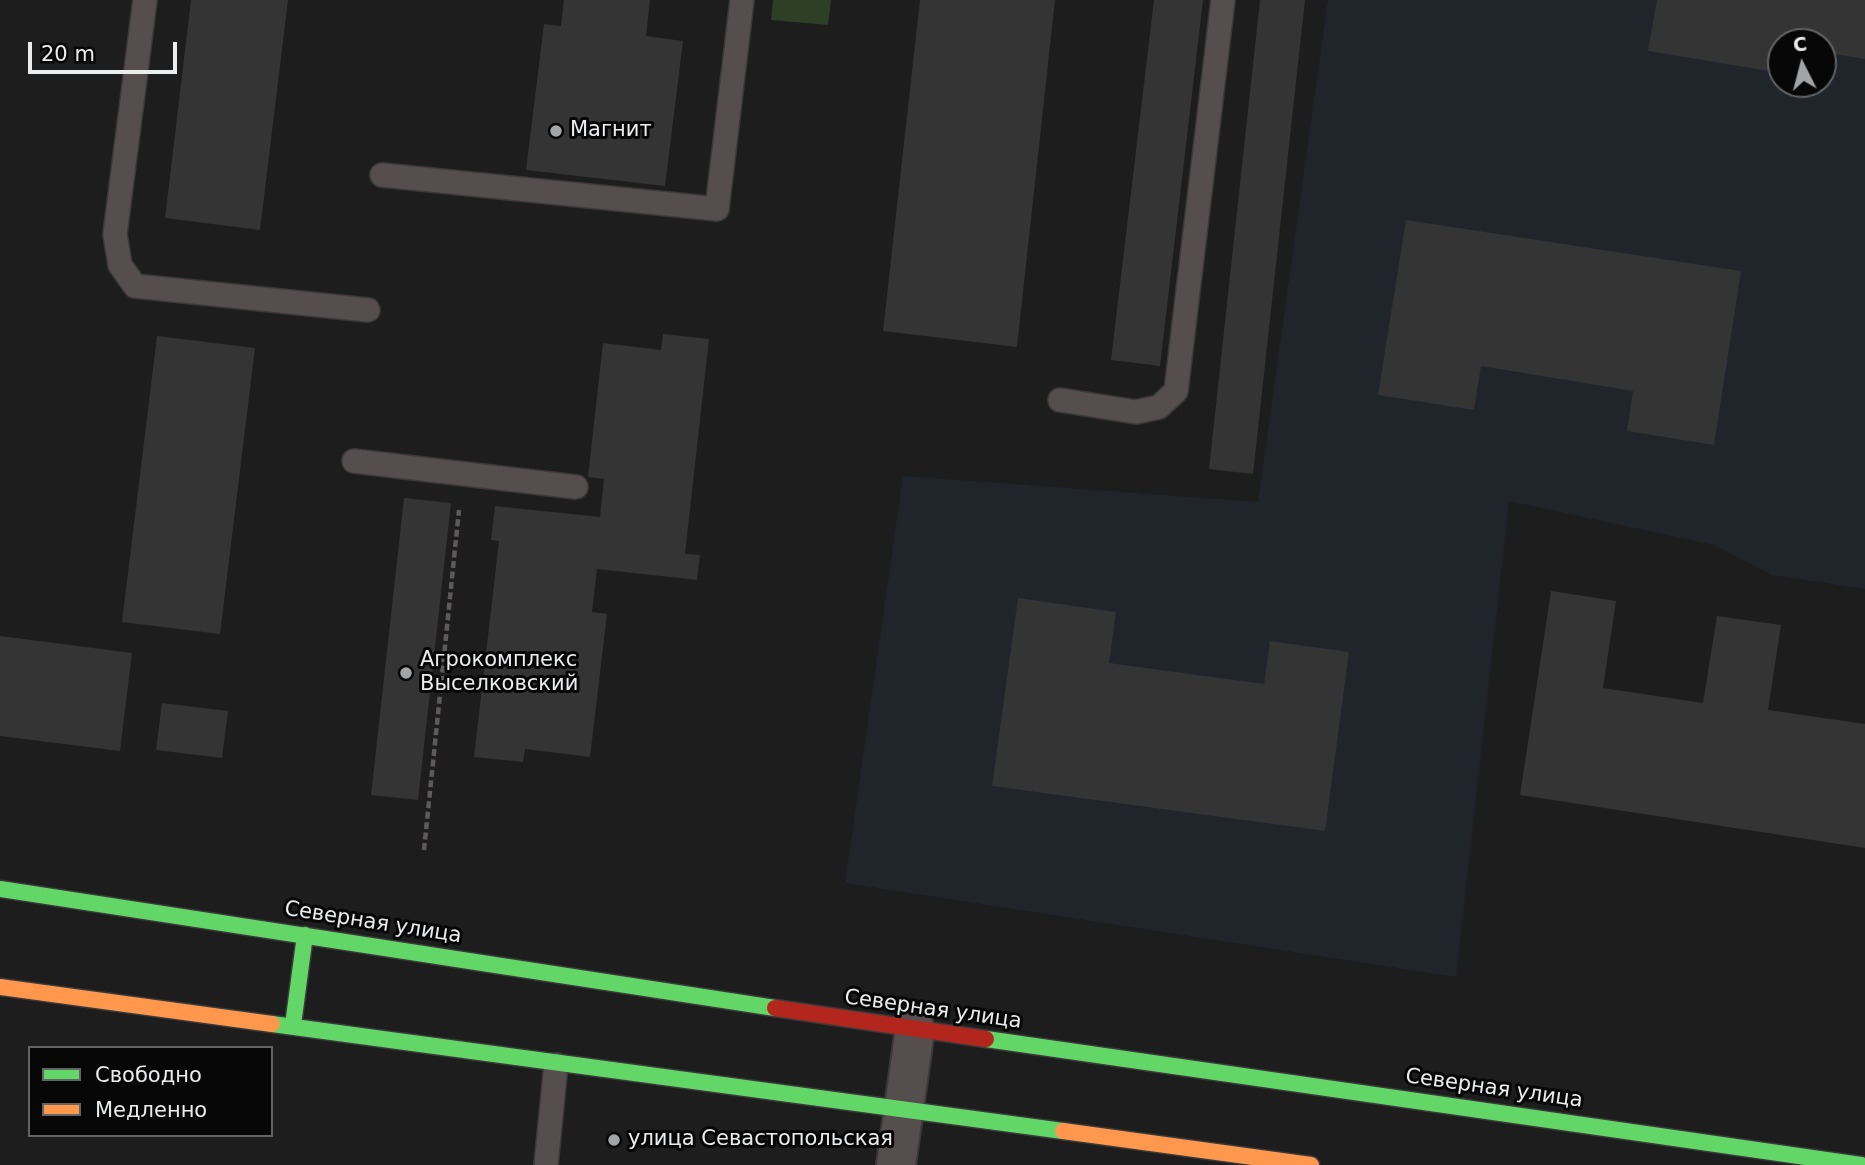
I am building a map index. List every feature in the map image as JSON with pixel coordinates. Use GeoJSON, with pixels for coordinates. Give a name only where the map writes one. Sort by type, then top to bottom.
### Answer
{"type":"FeatureCollection","features":[{"type":"Feature","properties":{"kind":"main road","name":"Северная улица"},"geometry":{"type":"LineString","coordinates":[[0,889],[183,913],[305,935],[915,1029],[1404,1097],[1861,1165]]}},
{"type":"Feature","properties":{"kind":"main road"},"geometry":{"type":"LineString","coordinates":[[293,1024],[305,935]]}},
{"type":"Feature","properties":{"kind":"main road"},"geometry":{"type":"LineString","coordinates":[[0,987],[293,1024],[556,1065],[1311,1165]]}},
{"type":"Feature","properties":{"kind":"street"},"geometry":{"type":"LineString","coordinates":[[896,1165],[915,1029]]}},
{"type":"Feature","properties":{"kind":"lane"},"geometry":{"type":"LineString","coordinates":[[145,0],[116,234],[120,265],[135,286],[368,310]]}},
{"type":"Feature","properties":{"kind":"lane"},"geometry":{"type":"LineString","coordinates":[[382,175],[717,209],[742,0]]}},
{"type":"Feature","properties":{"kind":"lane"},"geometry":{"type":"LineString","coordinates":[[1060,400],[1136,412],[1159,407],[1176,391],[1223,0]]}},
{"type":"Feature","properties":{"kind":"lane"},"geometry":{"type":"LineString","coordinates":[[354,461],[576,486]]}},
{"type":"Feature","properties":{"kind":"lane"},"geometry":{"type":"LineString","coordinates":[[546,1165],[556,1065]]}},
{"type":"Feature","properties":{"kind":"path"},"geometry":{"type":"LineString","coordinates":[[424,850],[460,502]]}},
{"type":"Feature","properties":{"kind":"shaded area"},"geometry":{"type":"Polygon","coordinates":[[[1328,0],[1865,0],[1865,589],[1772,575],[1714,545],[1509,501],[1456,977],[845,883],[903,476],[1258,502],[1328,0]]]}},
{"type":"Feature","properties":{"kind":"green space"},"geometry":{"type":"Polygon","coordinates":[[[773,0],[831,0],[828,25],[771,20],[773,0]]]}},
{"type":"Feature","properties":{"kind":"building"},"geometry":{"type":"Polygon","coordinates":[[[191,0],[288,0],[260,230],[165,218],[191,0]]]}},
{"type":"Feature","properties":{"kind":"building"},"geometry":{"type":"Polygon","coordinates":[[[564,0],[650,0],[646,36],[683,41],[665,186],[526,170],[544,24],[561,26],[564,0]]]}},
{"type":"Feature","properties":{"kind":"building"},"geometry":{"type":"Polygon","coordinates":[[[920,0],[1055,0],[1017,347],[883,331],[920,0]]]}},
{"type":"Feature","properties":{"kind":"building"},"geometry":{"type":"Polygon","coordinates":[[[1154,0],[1203,0],[1160,366],[1111,360],[1154,0]]]}},
{"type":"Feature","properties":{"kind":"building"},"geometry":{"type":"Polygon","coordinates":[[[1260,0],[1305,0],[1253,474],[1209,469],[1260,0]]]}},
{"type":"Feature","properties":{"kind":"building"},"geometry":{"type":"Polygon","coordinates":[[[1657,0],[1865,0],[1865,59],[1837,54],[1837,28],[1767,28],[1767,71],[1648,51],[1657,0]]]}},
{"type":"Feature","properties":{"kind":"building"},"geometry":{"type":"Polygon","coordinates":[[[1406,220],[1741,271],[1714,445],[1627,431],[1633,391],[1481,366],[1474,410],[1378,395],[1406,220]]]}},
{"type":"Feature","properties":{"kind":"building"},"geometry":{"type":"Polygon","coordinates":[[[663,334],[709,339],[685,554],[700,555],[697,580],[597,569],[592,612],[607,614],[590,757],[525,749],[523,762],[474,757],[499,541],[491,540],[495,506],[600,517],[604,479],[588,477],[603,343],[661,350],[663,334]]]}},
{"type":"Feature","properties":{"kind":"building"},"geometry":{"type":"Polygon","coordinates":[[[157,336],[255,348],[220,634],[122,622],[157,336]]]}},
{"type":"Feature","properties":{"kind":"building"},"geometry":{"type":"Polygon","coordinates":[[[404,498],[451,503],[418,800],[371,795],[404,498]]]}},
{"type":"Feature","properties":{"kind":"building"},"geometry":{"type":"Polygon","coordinates":[[[1551,591],[1616,601],[1603,688],[1703,703],[1717,616],[1781,625],[1768,710],[1865,724],[1865,848],[1520,795],[1551,591]]]}},
{"type":"Feature","properties":{"kind":"building"},"geometry":{"type":"Polygon","coordinates":[[[1018,598],[1116,612],[1109,663],[1264,684],[1270,641],[1349,652],[1325,831],[992,786],[1018,598]]]}},
{"type":"Feature","properties":{"kind":"building"},"geometry":{"type":"Polygon","coordinates":[[[0,636],[132,653],[120,751],[0,736],[0,636]]]}},
{"type":"Feature","properties":{"kind":"building"},"geometry":{"type":"Polygon","coordinates":[[[162,703],[228,711],[222,758],[156,750],[162,703]]]}},
{"type":"Feature","properties":{"kind":"traffic: fast"},"geometry":{"type":"LineString","coordinates":[[0,889],[775,1008]]}},
{"type":"Feature","properties":{"kind":"traffic: fast"},"geometry":{"type":"LineString","coordinates":[[293,1025],[305,935]]}},
{"type":"Feature","properties":{"kind":"traffic: fast"},"geometry":{"type":"LineString","coordinates":[[272,1024],[1063,1131]]}},
{"type":"Feature","properties":{"kind":"traffic: fast"},"geometry":{"type":"LineString","coordinates":[[986,1039],[1861,1165]]}},
{"type":"Feature","properties":{"kind":"traffic: slow"},"geometry":{"type":"LineString","coordinates":[[0,987],[272,1024]]}},
{"type":"Feature","properties":{"kind":"traffic: slow"},"geometry":{"type":"LineString","coordinates":[[1063,1131],[1311,1165]]}},
{"type":"Feature","properties":{"kind":"traffic: jam"},"geometry":{"type":"LineString","coordinates":[[775,1008],[986,1039]]}},
{"type":"Feature","properties":{"kind":"place","name":"Магнит"},"geometry":{"type":"Point","coordinates":[556,131]}},
{"type":"Feature","properties":{"kind":"place","name":"Агрокомплекс Выселковский"},"geometry":{"type":"Point","coordinates":[406,673]}},
{"type":"Feature","properties":{"kind":"place","name":"улица Севастопольская"},"geometry":{"type":"Point","coordinates":[614,1140]}}]}
